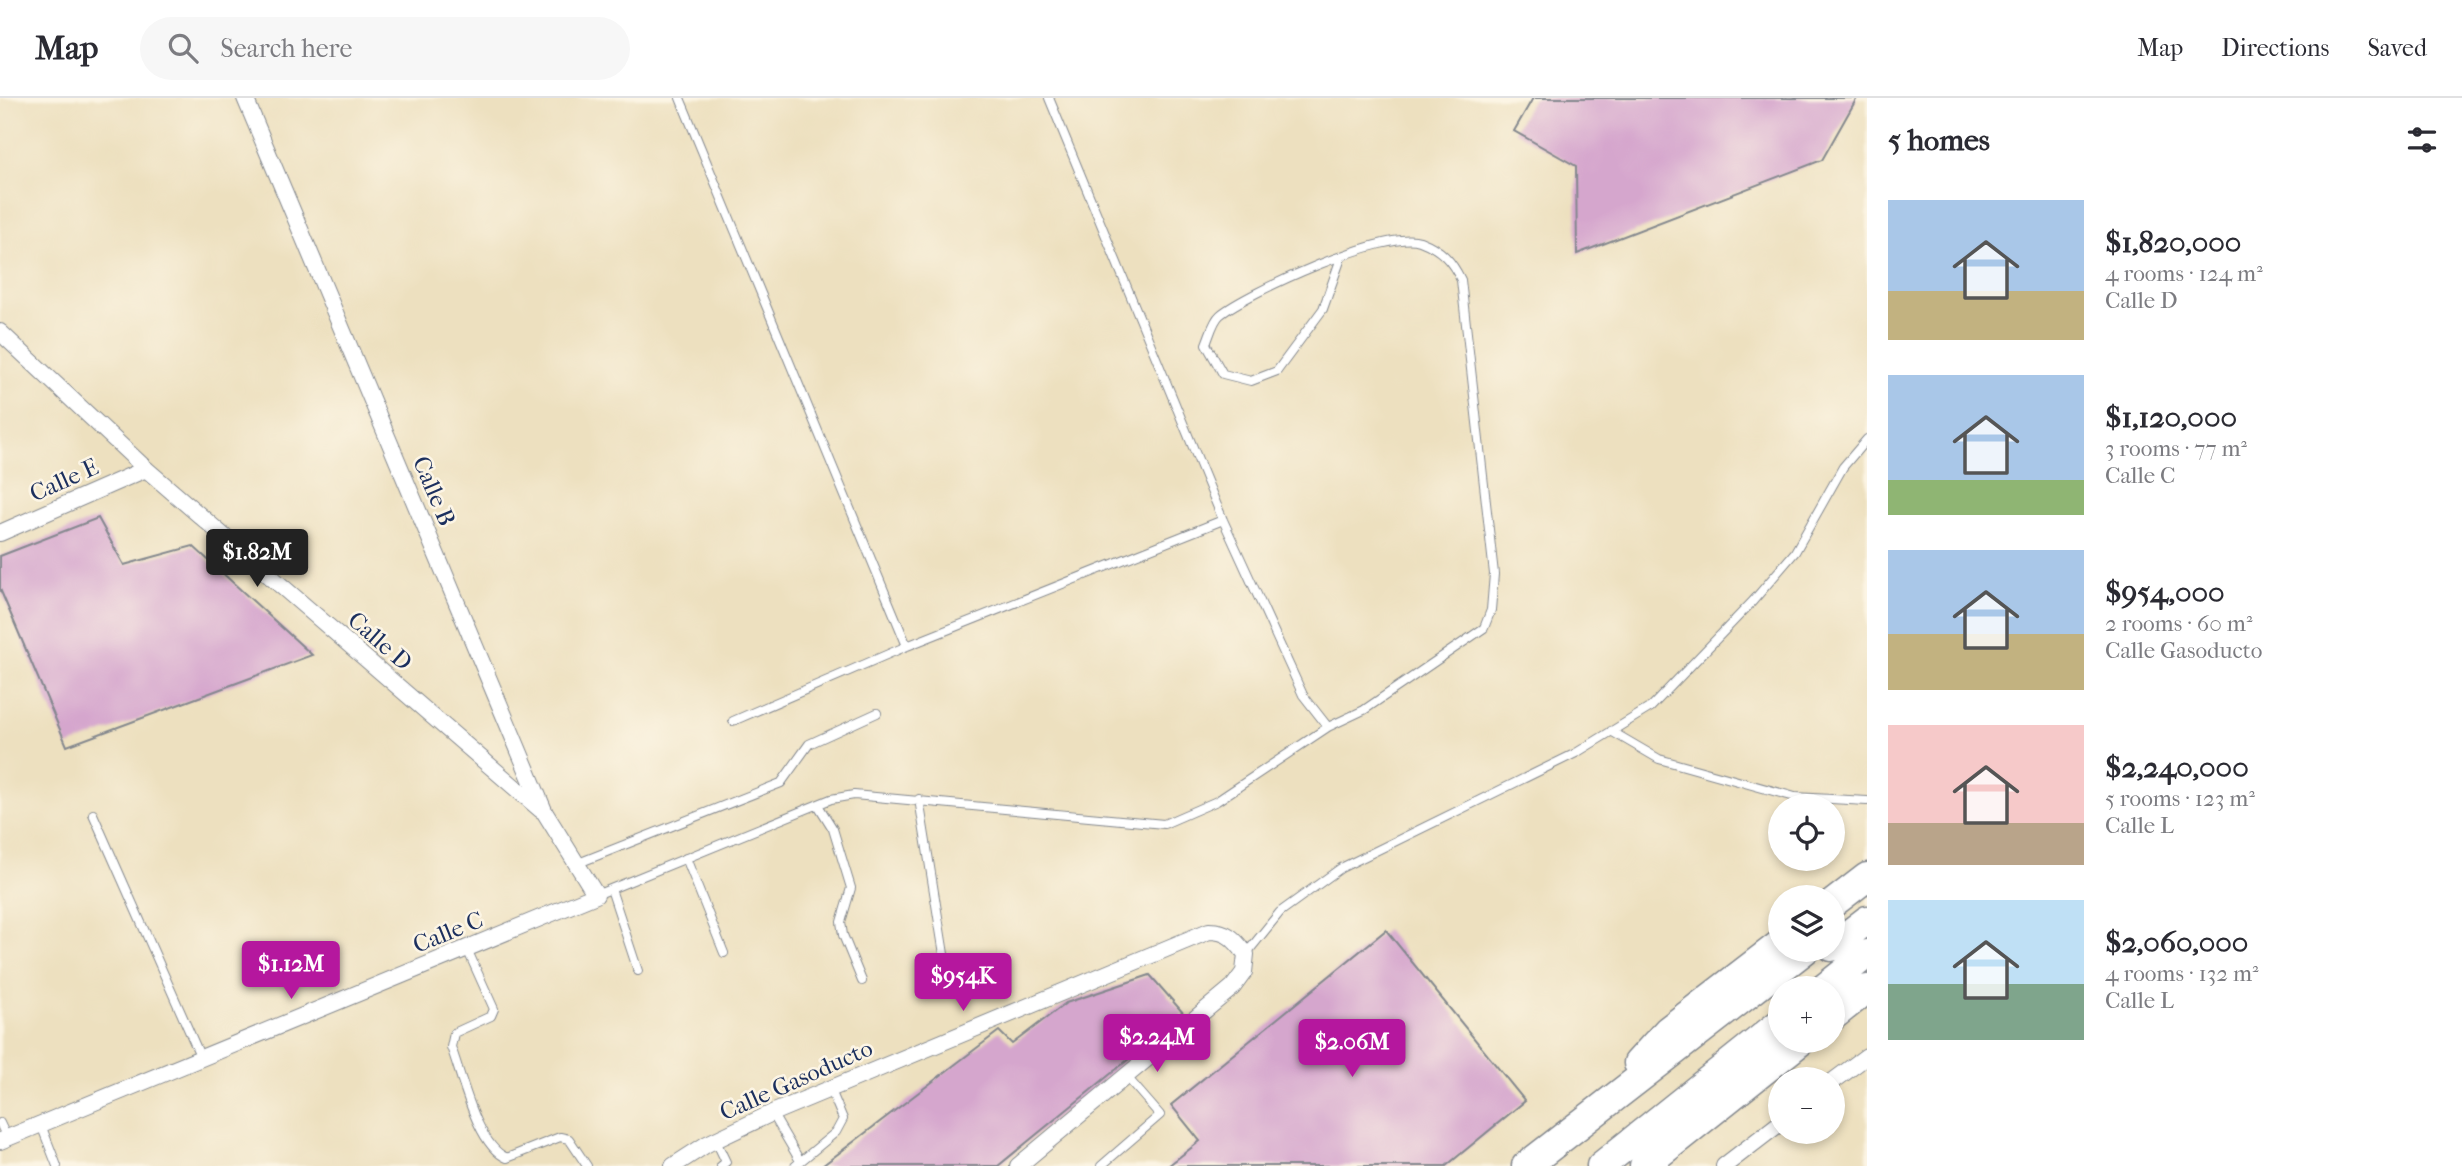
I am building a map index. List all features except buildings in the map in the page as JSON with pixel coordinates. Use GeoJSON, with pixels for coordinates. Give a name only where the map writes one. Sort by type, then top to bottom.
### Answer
{"type":"FeatureCollection","features":[{"type":"Feature","properties":{"kind":"highway"},"geometry":{"type":"LineString","coordinates":[[1845,894],[1867,877]]}},
{"type":"Feature","properties":{"kind":"highway"},"geometry":{"type":"LineString","coordinates":[[1845,920],[1867,903]]}},
{"type":"Feature","properties":{"kind":"highway"},"geometry":{"type":"LineString","coordinates":[[1845,937],[1867,920]]}},
{"type":"Feature","properties":{"kind":"highway"},"geometry":{"type":"LineString","coordinates":[[1624,1089],[1654,1043],[1768,953]]}},
{"type":"Feature","properties":{"kind":"highway"},"geometry":{"type":"LineString","coordinates":[[1839,976],[1867,954]]}},
{"type":"Feature","properties":{"kind":"highway"},"geometry":{"type":"LineString","coordinates":[[1527,1166],[1789,962]]}},
{"type":"Feature","properties":{"kind":"highway"},"geometry":{"type":"LineString","coordinates":[[1796,976],[1814,962]]}},
{"type":"Feature","properties":{"kind":"highway"},"geometry":{"type":"LineString","coordinates":[[1845,1007],[1867,989]]}},
{"type":"Feature","properties":{"kind":"highway"},"geometry":{"type":"LineString","coordinates":[[1557,1166],[1768,999]]}},
{"type":"Feature","properties":{"kind":"highway"},"geometry":{"type":"LineString","coordinates":[[1601,1166],[1768,1033]]}},
{"type":"Feature","properties":{"kind":"highway"},"geometry":{"type":"LineString","coordinates":[[1644,1166],[1786,1053]]}},
{"type":"Feature","properties":{"kind":"street","name":"Calle B"},"geometry":{"type":"LineString","coordinates":[[245,98],[545,813],[596,895]]}},
{"type":"Feature","properties":{"kind":"street","name":"Calle D"},"geometry":{"type":"LineString","coordinates":[[0,332],[146,469],[545,813]]}},
{"type":"Feature","properties":{"kind":"street","name":"Calle E"},"geometry":{"type":"LineString","coordinates":[[0,533],[146,469]]}},
{"type":"Feature","properties":{"kind":"street","name":"Calle C"},"geometry":{"type":"LineString","coordinates":[[2,1134],[41,1125],[596,895]]}},
{"type":"Feature","properties":{"kind":"street","name":"Calle Gasoducto"},"geometry":{"type":"LineString","coordinates":[[673,1166],[772,1112],[1209,931],[1223,931],[1233,937],[1245,954]]}},
{"type":"Feature","properties":{"kind":"street"},"geometry":{"type":"LineString","coordinates":[[1018,1166],[1233,987],[1244,972],[1245,954]]}},
{"type":"Feature","properties":{"kind":"street"},"geometry":{"type":"LineString","coordinates":[[1845,1072],[1867,1055]]}},
{"type":"Feature","properties":{"kind":"street"},"geometry":{"type":"LineString","coordinates":[[1726,1165],[1768,1132]]}},
{"type":"Feature","properties":{"kind":"lane"},"geometry":{"type":"LineString","coordinates":[[680,98],[907,646]]}},
{"type":"Feature","properties":{"kind":"lane"},"geometry":{"type":"LineString","coordinates":[[1049,98],[1223,520],[1303,695],[1328,727]]}},
{"type":"Feature","properties":{"kind":"lane","name":"Calle C"},"geometry":{"type":"LineString","coordinates":[[596,895],[818,805],[854,795],[1164,824],[1217,802],[1328,727],[1364,710],[1484,628],[1491,610],[1494,574],[1461,280],[1452,259],[1418,240],[1378,243],[1259,289],[1217,317],[1206,344],[1223,374],[1251,381],[1277,371],[1323,309],[1341,258]]}},
{"type":"Feature","properties":{"kind":"lane"},"geometry":{"type":"LineString","coordinates":[[1245,954],[1280,912],[1330,875],[1506,784],[1576,753],[1651,707],[1754,601],[1795,552],[1843,467],[1867,439]]}},
{"type":"Feature","properties":{"kind":"lane"},"geometry":{"type":"LineString","coordinates":[[733,721],[907,646],[1223,520]]}},
{"type":"Feature","properties":{"kind":"lane"},"geometry":{"type":"LineString","coordinates":[[576,864],[781,783],[808,744],[877,713]]}},
{"type":"Feature","properties":{"kind":"lane"},"geometry":{"type":"LineString","coordinates":[[1611,732],[1659,759],[1795,797],[1867,801]]}},
{"type":"Feature","properties":{"kind":"lane"},"geometry":{"type":"LineString","coordinates":[[919,799],[948,979]]}},
{"type":"Feature","properties":{"kind":"lane"},"geometry":{"type":"LineString","coordinates":[[818,805],[833,829],[851,888],[841,922],[843,935],[862,981]]}},
{"type":"Feature","properties":{"kind":"lane"},"geometry":{"type":"LineString","coordinates":[[93,814],[201,1058]]}},
{"type":"Feature","properties":{"kind":"lane"},"geometry":{"type":"LineString","coordinates":[[686,858],[724,953]]}},
{"type":"Feature","properties":{"kind":"lane"},"geometry":{"type":"LineString","coordinates":[[611,889],[638,971]]}},
{"type":"Feature","properties":{"kind":"lane"},"geometry":{"type":"LineString","coordinates":[[467,949],[494,1009],[491,1016],[454,1033],[451,1047],[482,1133],[498,1154],[507,1158],[560,1137],[569,1139],[587,1166]]}},
{"type":"Feature","properties":{"kind":"lane"},"geometry":{"type":"LineString","coordinates":[[1101,1166],[1160,1115],[1126,1076]]}},
{"type":"Feature","properties":{"kind":"lane"},"geometry":{"type":"LineString","coordinates":[[772,1112],[797,1164],[836,1132],[843,1119],[830,1088]]}},
{"type":"Feature","properties":{"kind":"lane"},"geometry":{"type":"LineString","coordinates":[[41,1125],[57,1166]]}},
{"type":"Feature","properties":{"kind":"lane"},"geometry":{"type":"LineString","coordinates":[[716,1141],[725,1165]]}}]}
